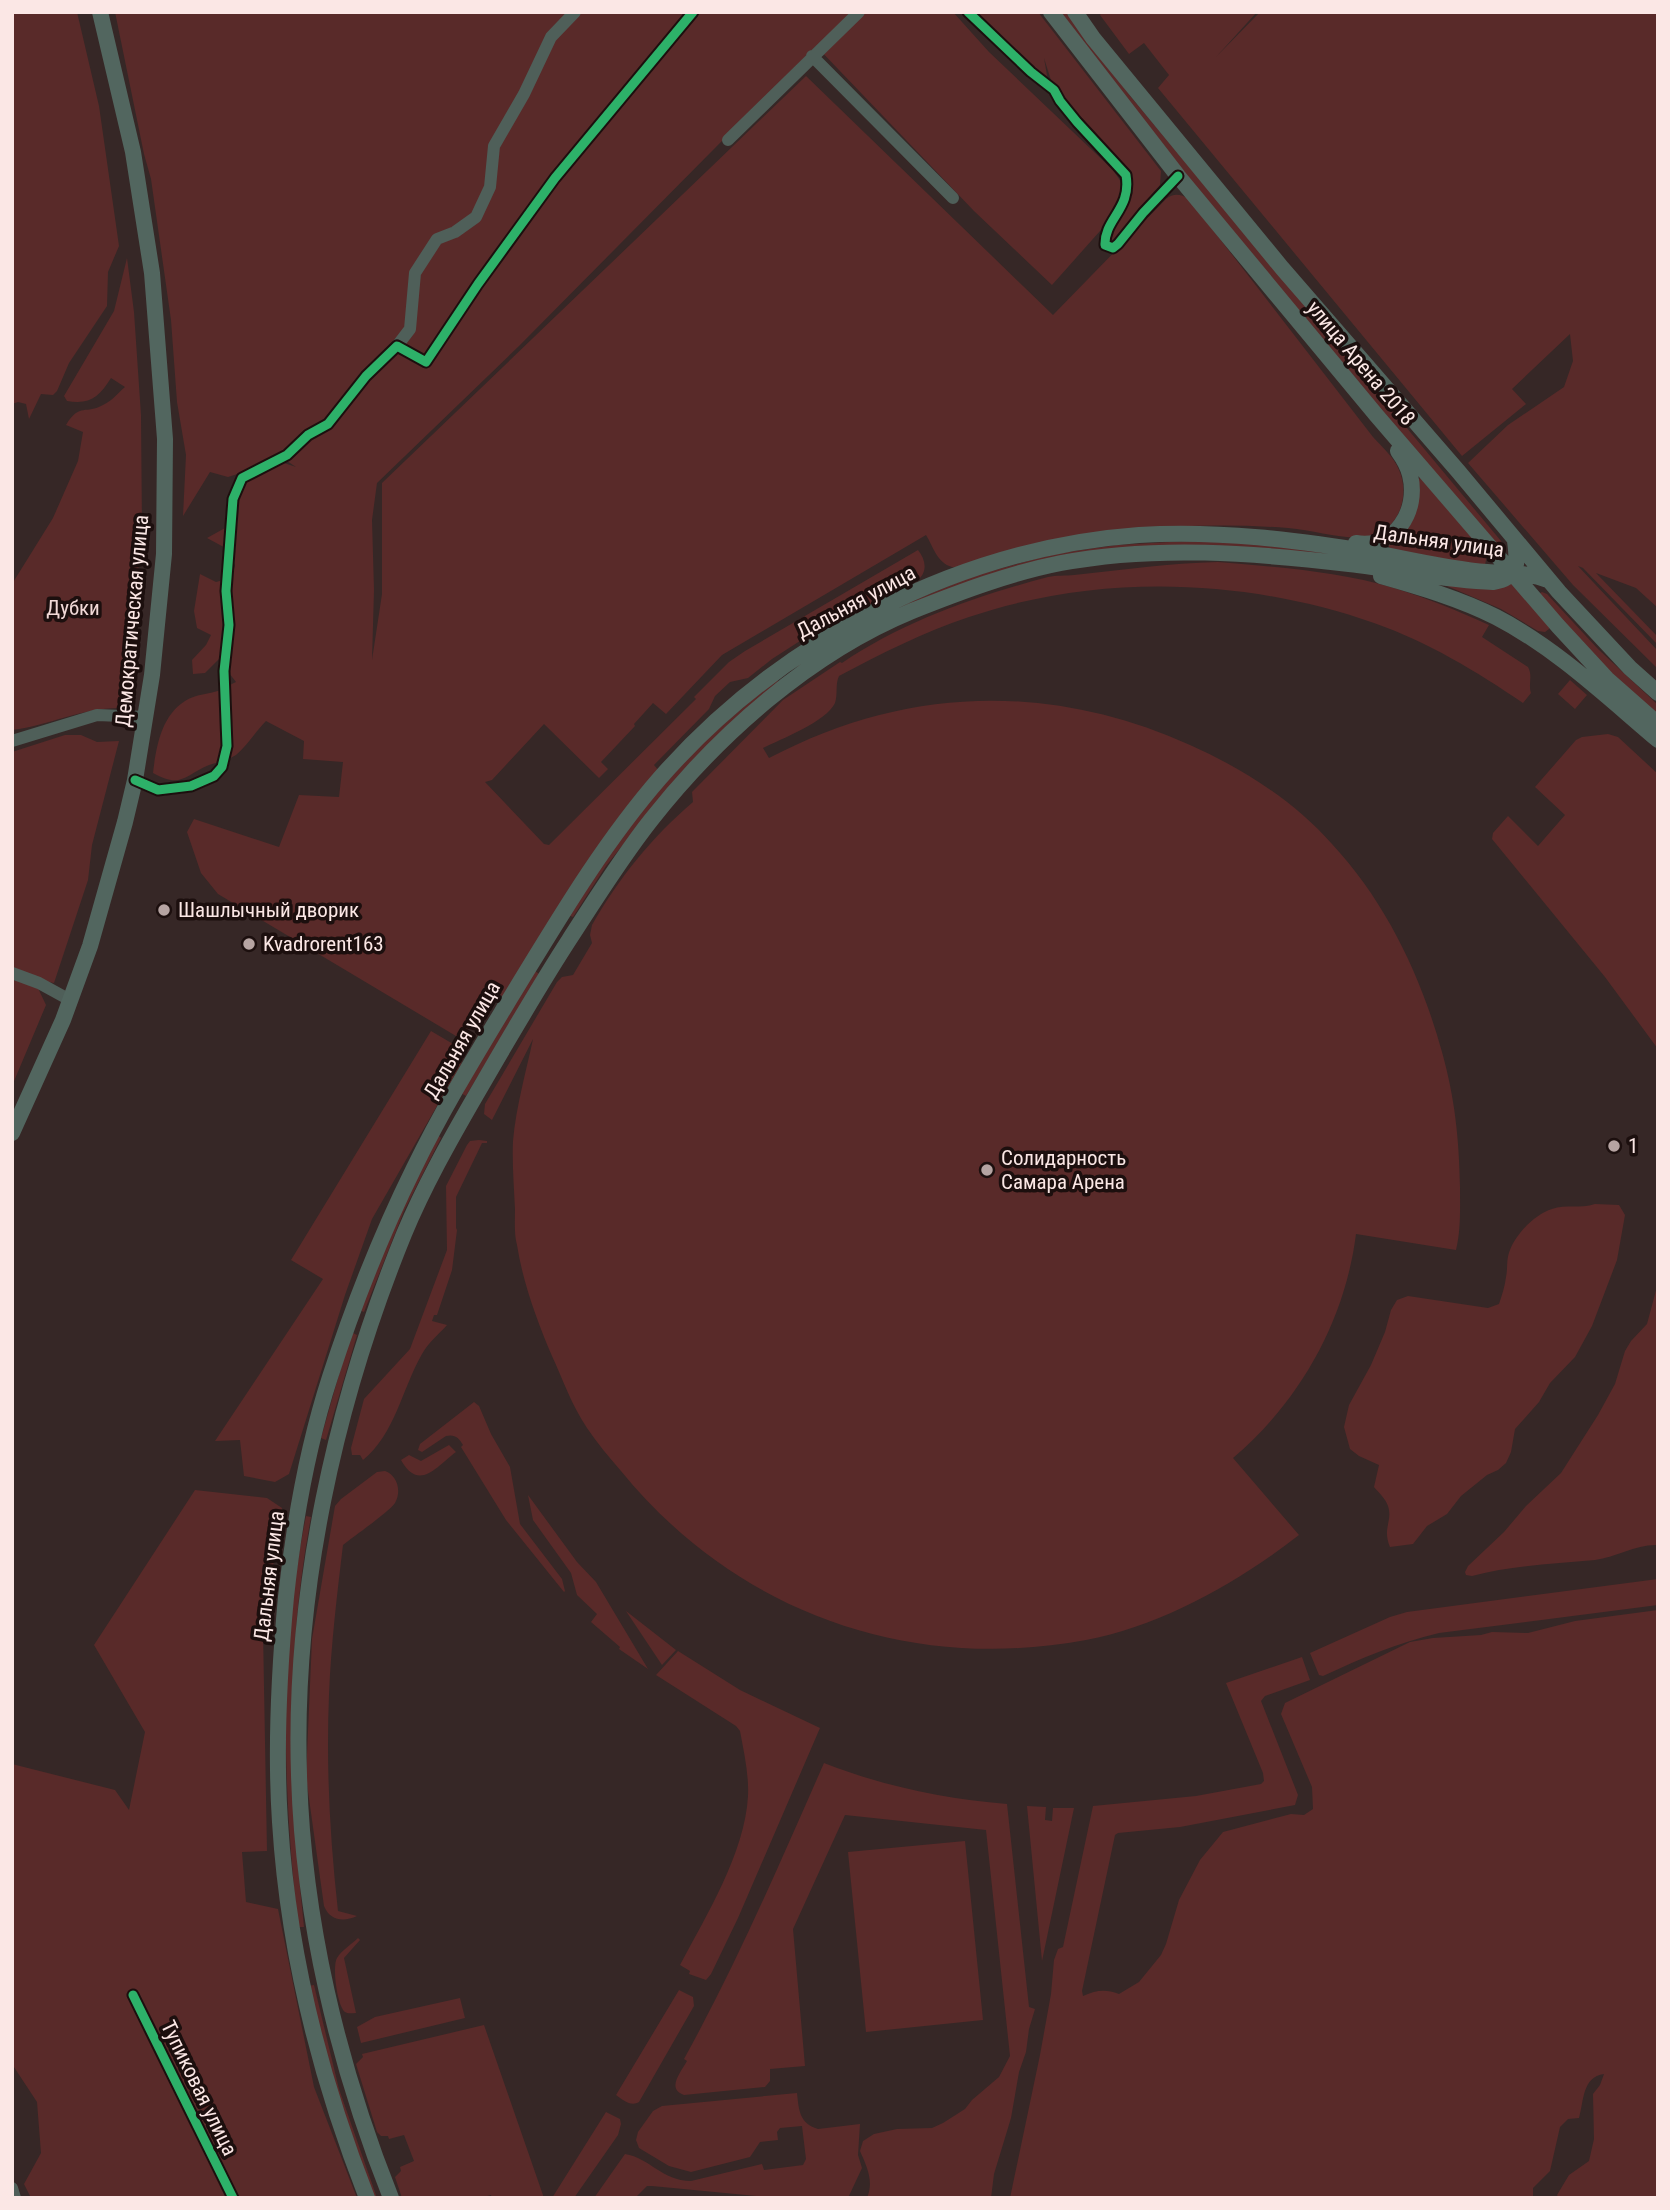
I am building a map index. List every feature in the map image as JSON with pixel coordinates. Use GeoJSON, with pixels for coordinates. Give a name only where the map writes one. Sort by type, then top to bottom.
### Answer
{"type":"FeatureCollection","features":[{"type":"Feature","properties":{"kind":"main road","name":"Демократическая улица"},"geometry":{"type":"LineString","coordinates":[[12,1133],[43,1070],[90,946],[135,780],[152,676],[164,554],[165,439],[148,239],[133,152],[100,12]]}},
{"type":"Feature","properties":{"kind":"main road","name":"улица Арена 2018"},"geometry":{"type":"LineString","coordinates":[[1051,12],[1178,176],[1377,416],[1607,679],[1658,724]]}},
{"type":"Feature","properties":{"kind":"main road","name":"улица Арена 2018"},"geometry":{"type":"LineString","coordinates":[[1075,12],[1093,38],[1273,257],[1458,471],[1548,580],[1630,668],[1658,693]]}},
{"type":"Feature","properties":{"kind":"main road"},"geometry":{"type":"LineString","coordinates":[[1232,535],[1271,533],[1364,545],[1379,542],[1391,535],[1408,515],[1412,490],[1410,474],[1404,461],[1377,416]]}},
{"type":"Feature","properties":{"kind":"main road","name":"Дальняя улица"},"geometry":{"type":"LineString","coordinates":[[391,2198],[356,2099],[334,2020],[317,1940],[302,1830],[299,1774],[300,1669],[315,1547],[337,1438],[369,1326],[406,1229],[462,1120],[565,946],[617,866],[652,818],[693,772],[776,693],[789,673],[821,641],[893,602],[955,577],[1030,553],[1082,542],[1141,535],[1232,535],[1332,546],[1484,572],[1512,573]]}},
{"type":"Feature","properties":{"kind":"main road"},"geometry":{"type":"LineString","coordinates":[[1515,541],[1517,565],[1512,573],[1548,580]]}},
{"type":"Feature","properties":{"kind":"main road","name":"Дальняя улица"},"geometry":{"type":"LineString","coordinates":[[368,2198],[332,2103],[313,2032],[286,1884],[279,1820],[279,1684],[291,1544],[305,1473],[329,1380],[380,1245],[409,1178],[446,1110],[589,871],[660,779],[733,705],[789,673],[822,660],[902,615],[998,579],[1099,557],[1191,552],[1293,558],[1378,567],[1476,582],[1503,580],[1512,573]]}},
{"type":"Feature","properties":{"kind":"main road"},"geometry":{"type":"LineString","coordinates":[[1293,558],[1382,576],[1419,587],[1497,618],[1560,659],[1658,740]]}},
{"type":"Feature","properties":{"kind":"main road"},"geometry":{"type":"LineString","coordinates":[[549,935],[565,946]]}},
{"type":"Feature","properties":{"kind":"main road"},"geometry":{"type":"LineString","coordinates":[[446,1110],[462,1120]]}},
{"type":"Feature","properties":{"kind":"main road"},"geometry":{"type":"LineString","coordinates":[[351,1319],[369,1326]]}},
{"type":"Feature","properties":{"kind":"main road"},"geometry":{"type":"LineString","coordinates":[[305,1473],[328,1477]]}},
{"type":"Feature","properties":{"kind":"main road"},"geometry":{"type":"LineString","coordinates":[[295,1944],[317,1940]]}},
{"type":"Feature","properties":{"kind":"street"},"geometry":{"type":"LineString","coordinates":[[135,780],[158,790],[191,786],[214,776],[222,767],[227,746],[224,671],[229,625],[226,591],[233,499],[242,478],[287,455],[308,435],[328,424],[366,376],[397,346],[410,329],[415,273],[437,239],[456,232],[476,217],[490,187],[494,146],[524,94],[551,37],[575,12]]}},
{"type":"Feature","properties":{"kind":"street"},"geometry":{"type":"LineString","coordinates":[[397,346],[426,362],[478,284],[555,178],[694,12]]}},
{"type":"Feature","properties":{"kind":"street"},"geometry":{"type":"LineString","coordinates":[[728,140],[859,12]]}},
{"type":"Feature","properties":{"kind":"street"},"geometry":{"type":"LineString","coordinates":[[968,12],[1031,72],[1054,90],[1077,122],[1126,175],[1125,198],[1106,231],[1105,245],[1113,248],[1118,244],[1178,176]]}},
{"type":"Feature","properties":{"kind":"street"},"geometry":{"type":"LineString","coordinates":[[812,56],[953,198]]}},
{"type":"Feature","properties":{"kind":"street"},"geometry":{"type":"LineString","coordinates":[[12,741],[97,715],[146,717]]}},
{"type":"Feature","properties":{"kind":"street"},"geometry":{"type":"LineString","coordinates":[[12,973],[39,983],[70,1000]]}},
{"type":"Feature","properties":{"kind":"street","name":"Тупиковая улица"},"geometry":{"type":"LineString","coordinates":[[134,1995],[233,2198]]}},
{"type":"Feature","properties":{"kind":"street"},"geometry":{"type":"LineString","coordinates":[[12,2188],[15,2198]]}},
{"type":"Feature","properties":{"kind":"green space"},"geometry":{"type":"Polygon","coordinates":[[[12,12],[77,12],[99,106],[119,246],[108,272],[107,306],[69,363],[57,391],[53,395],[41,394],[29,419],[26,404],[12,404],[12,12]]]}},
{"type":"Feature","properties":{"kind":"green space"},"geometry":{"type":"Polygon","coordinates":[[[115,12],[953,12],[989,52],[1113,170],[1125,188],[1126,175],[1104,143],[1054,90],[1044,58],[1049,87],[973,12],[1038,12],[1161,171],[1160,185],[1138,210],[1129,231],[1111,241],[1106,231],[1122,207],[1125,191],[1108,222],[1052,285],[974,211],[816,46],[519,346],[377,483],[372,520],[372,660],[382,594],[382,483],[806,76],[1053,315],[1166,199],[1177,195],[1189,199],[1394,461],[1402,480],[1399,511],[1387,528],[1368,537],[1248,526],[1149,528],[1053,542],[1008,552],[959,568],[943,562],[926,535],[722,655],[666,714],[653,703],[601,762],[608,769],[599,778],[544,724],[492,780],[485,782],[544,844],[549,845],[696,699],[694,697],[729,662],[918,550],[923,558],[924,570],[917,581],[857,611],[834,619],[748,678],[730,682],[715,696],[709,709],[654,765],[659,771],[597,853],[506,998],[492,991],[461,1039],[218,894],[201,873],[187,832],[194,819],[279,847],[299,795],[339,797],[343,762],[303,759],[304,741],[266,721],[240,751],[230,758],[177,780],[162,778],[153,773],[161,733],[177,707],[198,695],[221,690],[236,682],[229,673],[233,645],[205,673],[193,674],[192,660],[211,635],[197,628],[194,611],[200,574],[216,582],[231,578],[235,566],[231,551],[207,538],[234,523],[235,493],[252,474],[278,461],[296,467],[287,461],[307,441],[253,469],[228,477],[210,472],[183,516],[186,455],[177,402],[171,320],[151,179],[115,12]]]}},
{"type":"Feature","properties":{"kind":"green space"},"geometry":{"type":"Polygon","coordinates":[[[1057,12],[1067,12],[1131,97],[1501,541],[1501,549],[1497,549],[1151,134],[1057,12]]]}},
{"type":"Feature","properties":{"kind":"green space"},"geometry":{"type":"Polygon","coordinates":[[[1102,12],[1257,12],[1216,57],[1260,12],[1658,12],[1658,608],[1636,588],[1596,573],[1658,637],[1658,645],[1578,566],[1658,651],[1658,669],[1573,585],[1468,463],[1508,425],[1564,387],[1573,361],[1570,334],[1512,389],[1526,404],[1462,456],[1158,88],[1169,75],[1144,43],[1129,54],[1100,15],[1102,12]]]}},
{"type":"Feature","properties":{"kind":"green space","name":"Дубки"},"geometry":{"type":"Polygon","coordinates":[[[127,258],[134,312],[141,415],[142,528],[124,708],[94,710],[12,730],[12,584],[53,518],[78,461],[83,432],[66,425],[79,411],[97,408],[125,387],[111,378],[98,395],[88,400],[67,401],[64,396],[114,311],[127,258]]]}},
{"type":"Feature","properties":{"kind":"green space"},"geometry":{"type":"Polygon","coordinates":[[[1420,477],[1487,555],[1485,565],[1390,552],[1388,543],[1420,477]]]}},
{"type":"Feature","properties":{"kind":"green space"},"geometry":{"type":"Polygon","coordinates":[[[1204,540],[1290,546],[1484,576],[1225,546],[990,577],[800,671],[796,665],[886,612],[973,576],[1053,554],[1117,545],[1204,540]]]}},
{"type":"Feature","properties":{"kind":"green space","name":"Солидарность Самара Арена"},"geometry":{"type":"Polygon","coordinates":[[[1218,562],[1351,577],[1394,588],[1454,610],[1489,625],[1482,637],[1528,667],[1531,693],[1523,703],[1432,648],[1374,623],[1325,608],[1275,597],[1223,590],[1120,588],[1069,593],[1018,603],[969,617],[919,636],[839,676],[836,700],[830,710],[802,729],[763,748],[769,758],[821,734],[873,717],[925,706],[978,701],[1031,702],[1084,710],[1137,725],[1190,745],[1248,775],[1284,800],[1317,828],[1369,890],[1399,941],[1424,996],[1442,1052],[1456,1119],[1460,1202],[1456,1250],[1356,1234],[1342,1298],[1316,1357],[1279,1411],[1233,1458],[1299,1535],[1225,1585],[1171,1613],[1115,1633],[1086,1640],[1020,1648],[954,1647],[891,1638],[830,1621],[772,1595],[717,1562],[667,1520],[621,1471],[587,1428],[546,1343],[523,1273],[515,1236],[513,1141],[533,1039],[492,1120],[484,1114],[485,1104],[557,982],[562,977],[573,975],[592,943],[592,925],[625,875],[650,844],[693,802],[692,792],[783,700],[840,662],[915,622],[994,593],[1051,576],[1218,562]]]}},
{"type":"Feature","properties":{"kind":"green space"},"geometry":{"type":"Polygon","coordinates":[[[1440,583],[1511,583],[1549,629],[1545,632],[1538,631],[1501,609],[1440,583]]]}},
{"type":"Feature","properties":{"kind":"green space"},"geometry":{"type":"Polygon","coordinates":[[[1542,592],[1658,705],[1658,717],[1625,688],[1545,605],[1540,593],[1542,592]]]}},
{"type":"Feature","properties":{"kind":"green space"},"geometry":{"type":"Polygon","coordinates":[[[777,679],[781,684],[662,796],[606,866],[573,917],[568,915],[620,840],[663,786],[714,733],[777,679]]]}},
{"type":"Feature","properties":{"kind":"green space"},"geometry":{"type":"Polygon","coordinates":[[[1570,680],[1587,695],[1575,709],[1558,694],[1570,680]]]}},
{"type":"Feature","properties":{"kind":"green space"},"geometry":{"type":"Polygon","coordinates":[[[1608,734],[1618,737],[1658,774],[1658,1049],[1605,977],[1492,839],[1493,833],[1508,816],[1538,846],[1565,815],[1535,787],[1576,740],[1608,734]]]}},
{"type":"Feature","properties":{"kind":"green space"},"geometry":{"type":"Polygon","coordinates":[[[65,735],[81,735],[97,742],[119,741],[92,845],[88,880],[54,983],[30,978],[12,969],[12,752],[65,735]]]}},
{"type":"Feature","properties":{"kind":"green space"},"geometry":{"type":"Polygon","coordinates":[[[534,970],[539,974],[466,1096],[459,1092],[534,970]]]}},
{"type":"Feature","properties":{"kind":"green space"},"geometry":{"type":"Polygon","coordinates":[[[12,980],[36,984],[46,1005],[12,1086],[12,980]]]}},
{"type":"Feature","properties":{"kind":"green space"},"geometry":{"type":"Polygon","coordinates":[[[431,1031],[465,1051],[461,1064],[372,1219],[345,1295],[289,1474],[275,1482],[244,1476],[240,1440],[215,1441],[323,1279],[291,1260],[431,1031]]]}},
{"type":"Feature","properties":{"kind":"green space"},"geometry":{"type":"Polygon","coordinates":[[[437,1134],[441,1138],[404,1211],[364,1312],[359,1310],[378,1260],[437,1134]]]}},
{"type":"Feature","properties":{"kind":"green space"},"geometry":{"type":"Polygon","coordinates":[[[470,1141],[487,1143],[482,1143],[456,1197],[457,1230],[452,1270],[437,1315],[434,1315],[432,1321],[447,1325],[424,1350],[383,1437],[363,1460],[360,1455],[352,1455],[351,1448],[364,1399],[410,1349],[447,1250],[446,1186],[467,1145],[470,1141]]]}},
{"type":"Feature","properties":{"kind":"green space"},"geometry":{"type":"Polygon","coordinates":[[[1595,1204],[1619,1205],[1625,1215],[1617,1260],[1592,1326],[1575,1357],[1550,1383],[1539,1402],[1515,1429],[1506,1463],[1461,1496],[1447,1514],[1427,1526],[1413,1544],[1390,1547],[1387,1535],[1388,1506],[1374,1487],[1379,1465],[1350,1449],[1344,1427],[1349,1405],[1371,1365],[1391,1310],[1397,1300],[1408,1296],[1488,1308],[1499,1304],[1509,1253],[1527,1225],[1552,1209],[1595,1204]]]}},
{"type":"Feature","properties":{"kind":"green space"},"geometry":{"type":"Polygon","coordinates":[[[1658,1283],[1658,1545],[1642,1546],[1595,1560],[1466,1575],[1468,1566],[1561,1473],[1615,1384],[1625,1351],[1647,1324],[1658,1283]]]}},
{"type":"Feature","properties":{"kind":"green space"},"geometry":{"type":"Polygon","coordinates":[[[351,1332],[357,1335],[326,1440],[321,1438],[351,1332]]]}},
{"type":"Feature","properties":{"kind":"green space"},"geometry":{"type":"Polygon","coordinates":[[[474,1402],[479,1406],[510,1467],[520,1524],[562,1579],[564,1592],[506,1520],[458,1439],[446,1436],[422,1452],[418,1450],[420,1444],[474,1402]]]}},
{"type":"Feature","properties":{"kind":"green space"},"geometry":{"type":"Polygon","coordinates":[[[449,1445],[456,1452],[428,1474],[414,1474],[401,1460],[409,1455],[421,1461],[449,1445]]]}},
{"type":"Feature","properties":{"kind":"green space"},"geometry":{"type":"Polygon","coordinates":[[[385,1471],[395,1480],[397,1498],[386,1512],[343,1545],[335,1620],[328,1722],[333,1857],[338,1911],[357,1916],[342,1919],[330,1915],[324,1906],[306,1777],[312,1639],[335,1506],[377,1472],[385,1471]]]}},
{"type":"Feature","properties":{"kind":"green space"},"geometry":{"type":"Polygon","coordinates":[[[195,1490],[267,1498],[282,1508],[263,1631],[267,1851],[242,1852],[246,1902],[278,1909],[314,2087],[357,2198],[31,2198],[24,2184],[41,2153],[37,2102],[12,2064],[12,1764],[115,1790],[129,1810],[145,1732],[94,1645],[195,1490]]]}},
{"type":"Feature","properties":{"kind":"green space"},"geometry":{"type":"Polygon","coordinates":[[[528,1495],[577,1562],[596,1582],[648,1669],[619,1649],[620,1647],[591,1622],[597,1614],[577,1595],[571,1573],[533,1520],[528,1495]]]}},
{"type":"Feature","properties":{"kind":"green space"},"geometry":{"type":"Polygon","coordinates":[[[306,1516],[311,1517],[297,1620],[292,1722],[295,1824],[304,1927],[298,1927],[289,1824],[286,1721],[291,1619],[306,1516]]]}},
{"type":"Feature","properties":{"kind":"green space"},"geometry":{"type":"Polygon","coordinates":[[[1658,1579],[1658,1605],[1439,1633],[1409,1641],[1323,1676],[1319,1675],[1310,1653],[1407,1612],[1658,1579]]]}},
{"type":"Feature","properties":{"kind":"green space"},"geometry":{"type":"Polygon","coordinates":[[[1658,1610],[1658,2198],[1559,2198],[1557,2195],[1569,2175],[1589,2161],[1594,2139],[1593,2094],[1604,2074],[1597,2076],[1588,2085],[1579,2118],[1568,2119],[1560,2127],[1550,2171],[1533,2188],[1533,2198],[1010,2198],[1040,2055],[1054,1960],[1058,1949],[1063,1947],[1093,1806],[1196,1796],[1261,1784],[1264,1781],[1263,1773],[1226,1683],[1302,1657],[1310,1680],[1265,1696],[1261,1701],[1298,1795],[1295,1805],[1180,1827],[1115,1835],[1083,1996],[1101,1991],[1119,1994],[1139,1982],[1161,1955],[1179,1900],[1200,1860],[1223,1832],[1291,1814],[1304,1815],[1313,1809],[1312,1787],[1281,1714],[1285,1703],[1410,1642],[1492,1632],[1528,1633],[1575,1621],[1658,1610]]]}},
{"type":"Feature","properties":{"kind":"green space"},"geometry":{"type":"Polygon","coordinates":[[[626,1611],[676,1650],[662,1665],[626,1611]]]}},
{"type":"Feature","properties":{"kind":"green space"},"geometry":{"type":"Polygon","coordinates":[[[678,1651],[740,1690],[820,1728],[738,1918],[706,1980],[689,1974],[690,1971],[680,1965],[732,1862],[745,1818],[748,1780],[740,1731],[736,1726],[656,1675],[678,1651]]]}},
{"type":"Feature","properties":{"kind":"green space"},"geometry":{"type":"Polygon","coordinates":[[[824,1763],[914,1790],[1007,1804],[1029,2007],[1035,2009],[1011,2118],[994,2174],[991,2198],[867,2198],[870,2180],[860,2151],[863,2141],[874,2134],[897,2129],[932,2128],[943,2123],[965,2109],[999,2077],[1010,2056],[986,1830],[845,1815],[793,1929],[805,2066],[770,2069],[770,2081],[765,2087],[684,2095],[676,2089],[676,2080],[687,2061],[684,2059],[740,1950],[824,1763]]]}},
{"type":"Feature","properties":{"kind":"green space"},"geometry":{"type":"Polygon","coordinates":[[[1027,1806],[1046,1807],[1045,1820],[1052,1821],[1053,1808],[1074,1808],[1042,1961],[1027,1806]]]}},
{"type":"Feature","properties":{"kind":"green space"},"geometry":{"type":"Polygon","coordinates":[[[965,1841],[983,2020],[866,2032],[848,1852],[965,1841]]]}},
{"type":"Feature","properties":{"kind":"green space"},"geometry":{"type":"Polygon","coordinates":[[[358,1938],[360,1940],[344,1958],[356,2013],[349,2013],[342,2008],[338,1994],[336,1962],[342,1952],[358,1938]]]}},
{"type":"Feature","properties":{"kind":"green space"},"geometry":{"type":"Polygon","coordinates":[[[314,1985],[339,2089],[377,2198],[372,2198],[341,2112],[308,1986],[314,1985]]]}},
{"type":"Feature","properties":{"kind":"green space"},"geometry":{"type":"Polygon","coordinates":[[[679,1990],[693,1997],[694,2006],[639,2102],[627,2102],[616,2095],[679,1990]]]}},
{"type":"Feature","properties":{"kind":"green space"},"geometry":{"type":"Polygon","coordinates":[[[460,1998],[465,2018],[361,2043],[357,2027],[375,2017],[460,1998]]]}},
{"type":"Feature","properties":{"kind":"green space"},"geometry":{"type":"Polygon","coordinates":[[[484,2025],[544,2198],[492,2198],[491,2195],[480,2198],[402,2198],[395,2177],[401,2171],[400,2167],[414,2161],[404,2135],[389,2139],[377,2132],[356,2064],[363,2057],[362,2054],[484,2025]]]}},
{"type":"Feature","properties":{"kind":"green space"},"geometry":{"type":"Polygon","coordinates":[[[797,2093],[801,2115],[807,2123],[818,2129],[860,2124],[858,2155],[862,2168],[848,2198],[778,2198],[647,2186],[635,2198],[594,2198],[625,2154],[642,2160],[664,2174],[691,2181],[762,2164],[764,2170],[803,2165],[806,2159],[802,2126],[780,2128],[777,2132],[778,2140],[760,2142],[750,2157],[691,2172],[669,2166],[639,2148],[636,2140],[638,2132],[653,2111],[662,2106],[797,2093]]]}},
{"type":"Feature","properties":{"kind":"green space"},"geometry":{"type":"Polygon","coordinates":[[[606,2112],[620,2119],[618,2135],[574,2198],[552,2198],[606,2112]]]}},
{"type":"Feature","properties":{"kind":"cycle path"},"geometry":{"type":"LineString","coordinates":[[135,780],[158,790],[191,786],[214,776],[222,767],[227,746],[224,671],[229,625],[226,591],[233,499],[242,478],[287,455],[308,435],[328,424],[366,376],[397,346],[426,362],[478,284],[555,178],[693,12]]}},
{"type":"Feature","properties":{"kind":"cycle path"},"geometry":{"type":"LineString","coordinates":[[968,12],[1031,72],[1054,90],[1077,122],[1126,175],[1125,197],[1109,228],[1105,245],[1113,248],[1118,244],[1178,176]]}},
{"type":"Feature","properties":{"kind":"cycle path"},"geometry":{"type":"LineString","coordinates":[[133,1995],[233,2198]]}},
{"type":"Feature","properties":{"kind":"place","name":"Шашлычный дворик"},"geometry":{"type":"Point","coordinates":[164,910]}},
{"type":"Feature","properties":{"kind":"place","name":"Kvadrorent163"},"geometry":{"type":"Point","coordinates":[249,944]}},
{"type":"Feature","properties":{"kind":"place","name":"1"},"geometry":{"type":"Point","coordinates":[1614,1146]}},
{"type":"Feature","properties":{"kind":"place","name":"Солидарность Самара Арена"},"geometry":{"type":"Point","coordinates":[987,1170]}}]}
